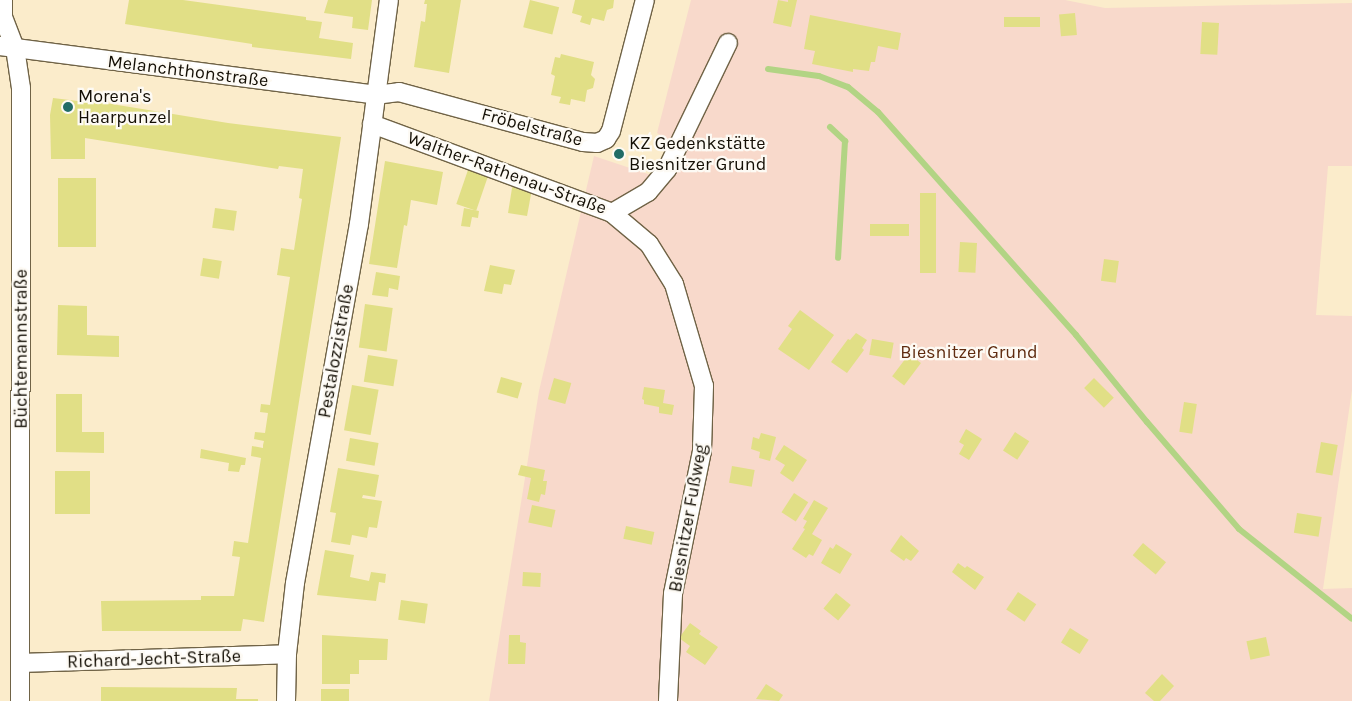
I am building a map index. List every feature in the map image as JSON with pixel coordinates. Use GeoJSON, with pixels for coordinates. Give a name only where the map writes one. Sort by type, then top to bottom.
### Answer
{"type":"FeatureCollection","features":[{"type":"Feature","properties":{"kind":"street","name":"Büchtemannstraße"},"geometry":{"type":"LineString","coordinates":[[3,0],[7,47],[20,88],[21,112],[20,701]]}},
{"type":"Feature","properties":{"kind":"street","name":"Pestalozzistraße"},"geometry":{"type":"LineString","coordinates":[[286,701],[287,654],[295,583],[359,224],[389,0]]}},
{"type":"Feature","properties":{"kind":"street","name":"Fröbelstraße"},"geometry":{"type":"LineString","coordinates":[[375,95],[399,92],[583,142],[597,143],[606,139],[611,131],[645,0]]}},
{"type":"Feature","properties":{"kind":"street","name":"Walther-Rathenau-Straße"},"geometry":{"type":"LineString","coordinates":[[372,124],[612,213],[648,192],[667,169],[728,43]]}},
{"type":"Feature","properties":{"kind":"street","name":"Melanchthonstraße"},"geometry":{"type":"LineString","coordinates":[[7,47],[375,95]]}},
{"type":"Feature","properties":{"kind":"street","name":"Biesnitzer Fußweg"},"geometry":{"type":"LineString","coordinates":[[612,213],[649,244],[674,284],[704,386],[702,452],[673,594],[668,701]]}},
{"type":"Feature","properties":{"kind":"street","name":"Richard-Jecht-Straße"},"geometry":{"type":"LineString","coordinates":[[20,663],[287,654]]}},
{"type":"Feature","properties":{"kind":"green space","name":"Biesnitzer Grund"},"geometry":{"type":"Polygon","coordinates":[[[691,0],[1065,0],[1105,8],[1352,3],[1352,166],[1328,166],[1316,315],[1352,316],[1352,390],[1323,589],[1352,588],[1352,701],[489,701],[539,391],[594,156],[666,180],[681,149],[657,133],[691,0]]]}},
{"type":"Feature","properties":{"kind":"building"},"geometry":{"type":"Polygon","coordinates":[[[129,0],[183,0],[306,17],[306,20],[322,22],[319,38],[353,43],[351,59],[252,47],[252,44],[125,24],[129,0]]]}},
{"type":"Feature","properties":{"kind":"building"},"geometry":{"type":"Polygon","coordinates":[[[328,0],[372,0],[368,30],[352,28],[353,17],[324,13],[328,0]]]}},
{"type":"Feature","properties":{"kind":"building"},"geometry":{"type":"Polygon","coordinates":[[[425,0],[461,0],[449,73],[414,67],[421,21],[425,22],[427,4],[424,4],[425,0]]]}},
{"type":"Feature","properties":{"kind":"building"},"geometry":{"type":"Polygon","coordinates":[[[530,0],[559,7],[552,34],[523,27],[530,0]]]}},
{"type":"Feature","properties":{"kind":"building"},"geometry":{"type":"Polygon","coordinates":[[[575,0],[614,0],[613,8],[607,10],[604,21],[592,18],[590,25],[580,22],[582,16],[572,13],[575,0]]]}},
{"type":"Feature","properties":{"kind":"building"},"geometry":{"type":"Polygon","coordinates":[[[778,0],[788,2],[788,0],[797,0],[791,27],[773,23],[778,0]]]}},
{"type":"Feature","properties":{"kind":"building"},"geometry":{"type":"Polygon","coordinates":[[[1075,13],[1077,35],[1061,36],[1059,14],[1075,13]]]}},
{"type":"Feature","properties":{"kind":"building"},"geometry":{"type":"Polygon","coordinates":[[[810,15],[901,33],[898,50],[878,46],[875,62],[871,62],[869,71],[853,69],[853,72],[812,64],[815,51],[804,49],[810,15]]]}},
{"type":"Feature","properties":{"kind":"building"},"geometry":{"type":"Polygon","coordinates":[[[1004,17],[1040,17],[1040,27],[1004,27],[1004,17]]]}},
{"type":"Feature","properties":{"kind":"building"},"geometry":{"type":"Polygon","coordinates":[[[1202,22],[1219,23],[1217,55],[1200,54],[1202,22]]]}},
{"type":"Feature","properties":{"kind":"building"},"geometry":{"type":"Polygon","coordinates":[[[561,54],[594,62],[591,75],[595,79],[593,88],[587,90],[585,102],[571,99],[570,105],[559,103],[561,97],[551,95],[555,76],[551,74],[555,57],[560,58],[561,54]]]}},
{"type":"Feature","properties":{"kind":"building"},"geometry":{"type":"Polygon","coordinates":[[[53,98],[86,102],[87,100],[228,123],[341,137],[264,622],[243,619],[241,631],[102,631],[101,601],[201,600],[201,596],[234,596],[240,557],[232,556],[234,541],[248,543],[261,458],[251,456],[252,446],[263,448],[264,441],[254,439],[255,432],[265,433],[268,413],[260,412],[261,404],[270,405],[290,277],[277,275],[281,248],[294,250],[302,199],[299,198],[303,169],[279,166],[278,169],[85,138],[85,159],[51,159],[50,115],[53,98]]]}},
{"type":"Feature","properties":{"kind":"building"},"geometry":{"type":"Polygon","coordinates":[[[385,161],[443,172],[437,205],[411,200],[407,226],[404,225],[397,268],[369,264],[385,161]]]}},
{"type":"Feature","properties":{"kind":"building"},"geometry":{"type":"Polygon","coordinates":[[[469,167],[489,174],[476,211],[456,204],[469,167]]]}},
{"type":"Feature","properties":{"kind":"building"},"geometry":{"type":"Polygon","coordinates":[[[58,178],[96,178],[96,247],[58,247],[58,178]]]}},
{"type":"Feature","properties":{"kind":"building"},"geometry":{"type":"Polygon","coordinates":[[[513,182],[532,189],[527,216],[508,213],[513,182]]]}},
{"type":"Feature","properties":{"kind":"building"},"geometry":{"type":"Polygon","coordinates":[[[920,193],[936,193],[936,273],[920,273],[920,193]]]}},
{"type":"Feature","properties":{"kind":"building"},"geometry":{"type":"Polygon","coordinates":[[[215,208],[237,211],[234,231],[212,228],[215,208]]]}},
{"type":"Feature","properties":{"kind":"building"},"geometry":{"type":"Polygon","coordinates":[[[464,208],[479,211],[478,218],[472,217],[470,227],[461,226],[464,208]]]}},
{"type":"Feature","properties":{"kind":"building"},"geometry":{"type":"Polygon","coordinates":[[[870,224],[909,224],[909,236],[870,236],[870,224]]]}},
{"type":"Feature","properties":{"kind":"building"},"geometry":{"type":"Polygon","coordinates":[[[960,242],[977,243],[975,273],[958,272],[960,242]]]}},
{"type":"Feature","properties":{"kind":"building"},"geometry":{"type":"Polygon","coordinates":[[[203,258],[222,261],[219,279],[200,276],[203,258]]]}},
{"type":"Feature","properties":{"kind":"building"},"geometry":{"type":"Polygon","coordinates":[[[1104,259],[1119,261],[1116,283],[1101,281],[1104,259]]]}},
{"type":"Feature","properties":{"kind":"building"},"geometry":{"type":"Polygon","coordinates":[[[490,265],[515,270],[511,285],[504,284],[502,294],[484,291],[490,265]]]}},
{"type":"Feature","properties":{"kind":"building"},"geometry":{"type":"Polygon","coordinates":[[[376,272],[400,276],[398,290],[389,288],[388,297],[372,295],[376,272]]]}},
{"type":"Feature","properties":{"kind":"building"},"geometry":{"type":"Polygon","coordinates":[[[365,304],[393,308],[387,351],[359,348],[365,304]]]}},
{"type":"Feature","properties":{"kind":"building"},"geometry":{"type":"Polygon","coordinates":[[[58,305],[87,306],[87,335],[119,336],[119,357],[57,355],[58,305]]]}},
{"type":"Feature","properties":{"kind":"building"},"geometry":{"type":"Polygon","coordinates":[[[800,310],[834,335],[809,370],[778,349],[792,329],[788,326],[800,310]]]}},
{"type":"Feature","properties":{"kind":"building"},"geometry":{"type":"Polygon","coordinates":[[[856,333],[867,340],[862,348],[864,350],[847,373],[831,362],[848,339],[850,340],[856,333]]]}},
{"type":"Feature","properties":{"kind":"building"},"geometry":{"type":"Polygon","coordinates":[[[872,339],[894,343],[891,359],[869,355],[872,339]]]}},
{"type":"Feature","properties":{"kind":"building"},"geometry":{"type":"Polygon","coordinates":[[[909,354],[921,363],[904,385],[892,376],[909,354]]]}},
{"type":"Feature","properties":{"kind":"building"},"geometry":{"type":"Polygon","coordinates":[[[368,355],[398,360],[393,386],[364,382],[368,355]]]}},
{"type":"Feature","properties":{"kind":"building"},"geometry":{"type":"Polygon","coordinates":[[[501,377],[522,383],[518,398],[497,392],[501,377]]]}},
{"type":"Feature","properties":{"kind":"building"},"geometry":{"type":"Polygon","coordinates":[[[554,378],[571,383],[565,404],[548,399],[554,378]]]}},
{"type":"Feature","properties":{"kind":"building"},"geometry":{"type":"Polygon","coordinates":[[[1094,378],[1114,398],[1104,408],[1084,388],[1094,378]]]}},
{"type":"Feature","properties":{"kind":"building"},"geometry":{"type":"Polygon","coordinates":[[[352,385],[379,390],[371,435],[344,430],[352,385]]]}},
{"type":"Feature","properties":{"kind":"building"},"geometry":{"type":"Polygon","coordinates":[[[644,387],[665,390],[663,403],[674,405],[672,415],[659,413],[659,407],[644,404],[642,399],[644,387]]]}},
{"type":"Feature","properties":{"kind":"building"},"geometry":{"type":"Polygon","coordinates":[[[56,394],[82,394],[82,432],[104,432],[104,453],[56,452],[56,394]]]}},
{"type":"Feature","properties":{"kind":"building"},"geometry":{"type":"Polygon","coordinates":[[[1184,402],[1197,404],[1192,434],[1179,432],[1184,402]]]}},
{"type":"Feature","properties":{"kind":"building"},"geometry":{"type":"Polygon","coordinates":[[[966,429],[982,439],[969,460],[959,454],[964,445],[959,442],[966,429]]]}},
{"type":"Feature","properties":{"kind":"building"},"geometry":{"type":"Polygon","coordinates":[[[1015,432],[1029,441],[1017,460],[1003,450],[1015,432]]]}},
{"type":"Feature","properties":{"kind":"building"},"geometry":{"type":"Polygon","coordinates":[[[761,433],[776,437],[770,461],[759,458],[760,452],[751,449],[753,437],[759,439],[761,433]]]}},
{"type":"Feature","properties":{"kind":"building"},"geometry":{"type":"Polygon","coordinates":[[[350,438],[379,443],[375,466],[346,461],[350,438]]]}},
{"type":"Feature","properties":{"kind":"building"},"geometry":{"type":"Polygon","coordinates":[[[1321,442],[1338,445],[1332,475],[1316,473],[1321,442]]]}},
{"type":"Feature","properties":{"kind":"building"},"geometry":{"type":"Polygon","coordinates":[[[784,445],[807,460],[793,482],[780,473],[785,465],[775,459],[784,445]]]}},
{"type":"Feature","properties":{"kind":"building"},"geometry":{"type":"Polygon","coordinates":[[[201,449],[246,458],[245,465],[241,465],[239,472],[228,471],[229,463],[200,458],[201,449]]]}},
{"type":"Feature","properties":{"kind":"building"},"geometry":{"type":"Polygon","coordinates":[[[521,465],[545,470],[543,481],[547,481],[545,495],[541,494],[539,502],[527,499],[531,478],[518,475],[521,465]]]}},
{"type":"Feature","properties":{"kind":"building"},"geometry":{"type":"Polygon","coordinates":[[[732,466],[755,470],[752,487],[729,483],[732,466]]]}},
{"type":"Feature","properties":{"kind":"building"},"geometry":{"type":"Polygon","coordinates":[[[338,468],[379,475],[375,497],[363,495],[362,498],[382,501],[377,528],[369,527],[367,538],[352,535],[350,545],[331,542],[336,513],[330,512],[338,468]]]}},
{"type":"Feature","properties":{"kind":"building"},"geometry":{"type":"Polygon","coordinates":[[[55,471],[90,471],[90,514],[55,514],[55,471]]]}},
{"type":"Feature","properties":{"kind":"building"},"geometry":{"type":"Polygon","coordinates":[[[794,493],[808,502],[796,522],[781,512],[794,493]]]}},
{"type":"Feature","properties":{"kind":"building"},"geometry":{"type":"Polygon","coordinates":[[[814,500],[828,508],[812,534],[822,540],[813,556],[809,554],[806,558],[792,549],[805,529],[803,528],[807,521],[803,519],[814,500]]]}},
{"type":"Feature","properties":{"kind":"building"},"geometry":{"type":"Polygon","coordinates":[[[532,505],[555,510],[552,528],[528,523],[532,505]]]}},
{"type":"Feature","properties":{"kind":"building"},"geometry":{"type":"Polygon","coordinates":[[[1297,513],[1322,517],[1319,537],[1294,533],[1297,513]]]}},
{"type":"Feature","properties":{"kind":"building"},"geometry":{"type":"Polygon","coordinates":[[[626,526],[654,532],[652,545],[623,539],[626,526]]]}},
{"type":"Feature","properties":{"kind":"building"},"geometry":{"type":"Polygon","coordinates":[[[901,535],[919,551],[911,561],[906,558],[904,561],[890,551],[901,535]]]}},
{"type":"Feature","properties":{"kind":"building"},"geometry":{"type":"Polygon","coordinates":[[[1143,543],[1166,562],[1156,575],[1133,555],[1143,543]]]}},
{"type":"Feature","properties":{"kind":"building"},"geometry":{"type":"Polygon","coordinates":[[[836,544],[852,554],[840,574],[821,563],[830,547],[833,549],[836,544]]]}},
{"type":"Feature","properties":{"kind":"building"},"geometry":{"type":"Polygon","coordinates":[[[325,550],[354,555],[350,577],[369,581],[371,572],[386,574],[385,583],[379,582],[376,601],[317,595],[325,550]]]}},
{"type":"Feature","properties":{"kind":"building"},"geometry":{"type":"Polygon","coordinates":[[[958,563],[965,568],[967,566],[984,577],[975,590],[952,572],[958,563]]]}},
{"type":"Feature","properties":{"kind":"building"},"geometry":{"type":"Polygon","coordinates":[[[523,572],[541,573],[540,587],[522,586],[523,572]]]}},
{"type":"Feature","properties":{"kind":"building"},"geometry":{"type":"Polygon","coordinates":[[[1018,592],[1036,604],[1024,622],[1006,609],[1018,592]]]}},
{"type":"Feature","properties":{"kind":"building"},"geometry":{"type":"Polygon","coordinates":[[[836,593],[851,605],[838,621],[823,609],[836,593]]]}},
{"type":"Feature","properties":{"kind":"building"},"geometry":{"type":"Polygon","coordinates":[[[401,600],[428,604],[425,624],[398,620],[401,600]]]}},
{"type":"Feature","properties":{"kind":"building"},"geometry":{"type":"Polygon","coordinates":[[[690,623],[701,631],[699,634],[718,647],[705,665],[686,652],[690,646],[679,638],[690,623]]]}},
{"type":"Feature","properties":{"kind":"building"},"geometry":{"type":"Polygon","coordinates":[[[1070,628],[1089,640],[1080,654],[1061,642],[1070,628]]]}},
{"type":"Feature","properties":{"kind":"building"},"geometry":{"type":"Polygon","coordinates":[[[322,635],[388,639],[387,660],[359,660],[359,674],[350,674],[350,684],[322,684],[322,635]]]}},
{"type":"Feature","properties":{"kind":"building"},"geometry":{"type":"Polygon","coordinates":[[[509,635],[520,635],[520,642],[526,643],[525,664],[508,664],[509,635]]]}},
{"type":"Feature","properties":{"kind":"building"},"geometry":{"type":"Polygon","coordinates":[[[1266,637],[1270,656],[1250,660],[1246,641],[1266,637]]]}},
{"type":"Feature","properties":{"kind":"building"},"geometry":{"type":"Polygon","coordinates":[[[1162,674],[1174,686],[1160,701],[1154,701],[1145,693],[1162,674]]]}},
{"type":"Feature","properties":{"kind":"building"},"geometry":{"type":"Polygon","coordinates":[[[766,684],[783,695],[779,701],[756,699],[766,684]]]}},
{"type":"Feature","properties":{"kind":"building"},"geometry":{"type":"Polygon","coordinates":[[[101,687],[237,688],[236,699],[258,699],[258,701],[101,701],[101,687]]]}},
{"type":"Feature","properties":{"kind":"building"},"geometry":{"type":"Polygon","coordinates":[[[321,689],[349,689],[349,701],[321,701],[321,689]]]}},
{"type":"Feature","properties":{"kind":"waterway"},"geometry":{"type":"LineString","coordinates":[[768,69],[819,76],[848,87],[878,112],[1076,335],[1147,422],[1239,529],[1352,619]]}},
{"type":"Feature","properties":{"kind":"waterway"},"geometry":{"type":"LineString","coordinates":[[830,127],[845,141],[838,258]]}},
{"type":"Feature","properties":{"kind":"place","name":"Morena's Haarpunzel"},"geometry":{"type":"Point","coordinates":[68,107]}},
{"type":"Feature","properties":{"kind":"place","name":"KZ Gedenkstätte Biesnitzer Grund"},"geometry":{"type":"Point","coordinates":[619,154]}}]}
